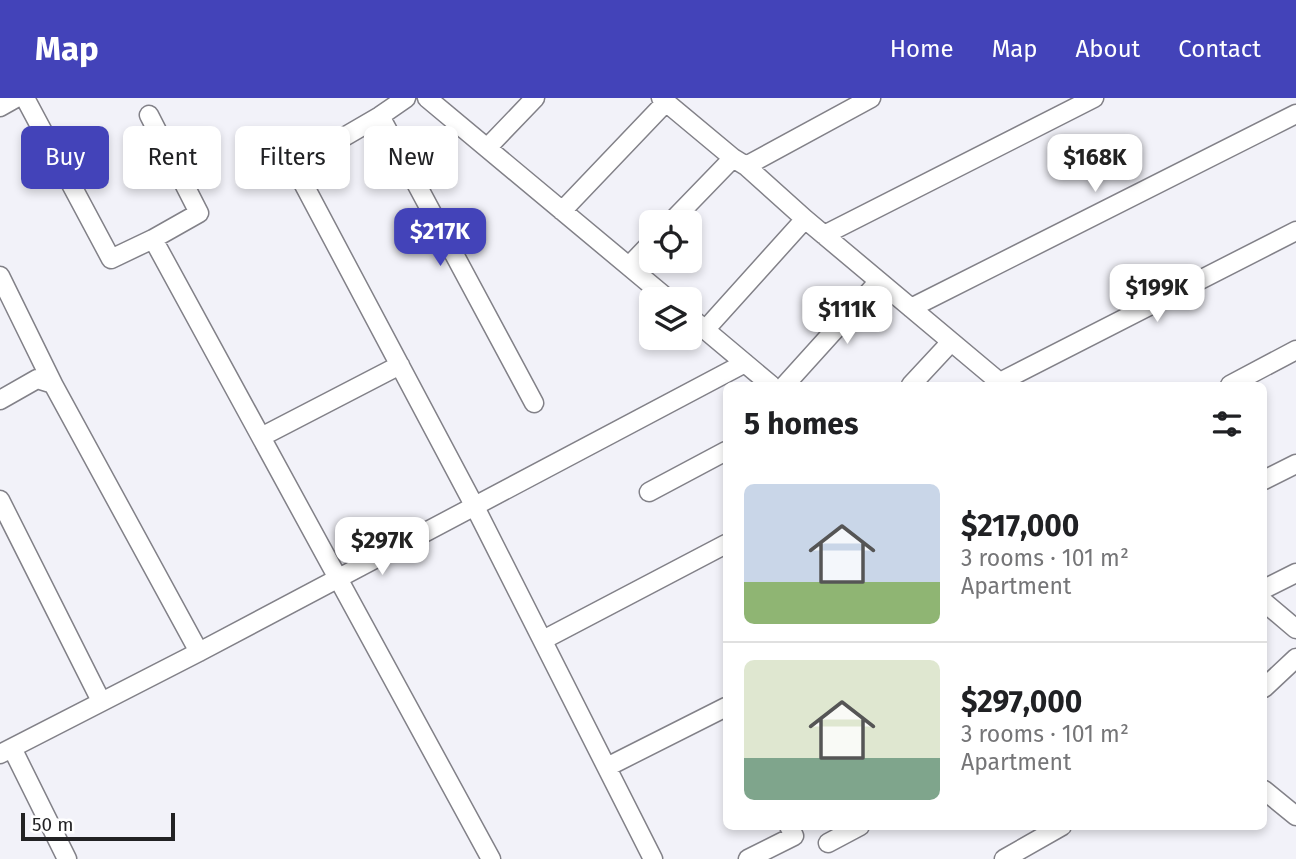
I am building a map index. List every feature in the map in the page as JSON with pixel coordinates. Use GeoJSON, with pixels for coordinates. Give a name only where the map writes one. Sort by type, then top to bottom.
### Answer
{"type":"FeatureCollection","features":[{"type":"Feature","properties":{"kind":"street"},"geometry":{"type":"LineString","coordinates":[[0,107],[16,98]]}},
{"type":"Feature","properties":{"kind":"street"},"geometry":{"type":"LineString","coordinates":[[25,98],[111,259],[199,213],[149,115]]}},
{"type":"Feature","properties":{"kind":"street"},"geometry":{"type":"LineString","coordinates":[[406,98],[294,166],[475,506],[653,859]]}},
{"type":"Feature","properties":{"kind":"street"},"geometry":{"type":"LineString","coordinates":[[427,98],[654,287]]}},
{"type":"Feature","properties":{"kind":"street"},"geometry":{"type":"LineString","coordinates":[[487,148],[535,98]]}},
{"type":"Feature","properties":{"kind":"street"},"geometry":{"type":"LineString","coordinates":[[685,210],[739,162],[871,98]]}},
{"type":"Feature","properties":{"kind":"street"},"geometry":{"type":"LineString","coordinates":[[824,235],[1094,98]]}},
{"type":"Feature","properties":{"kind":"street"},"geometry":{"type":"LineString","coordinates":[[562,211],[663,100],[1000,382]]}},
{"type":"Feature","properties":{"kind":"street"},"geometry":{"type":"LineString","coordinates":[[911,308],[1296,114]]}},
{"type":"Feature","properties":{"kind":"street"},"geometry":{"type":"LineString","coordinates":[[380,116],[534,403]]}},
{"type":"Feature","properties":{"kind":"street"},"geometry":{"type":"LineString","coordinates":[[705,330],[805,219]]}},
{"type":"Feature","properties":{"kind":"street"},"geometry":{"type":"LineString","coordinates":[[1006,382],[1296,231]]}},
{"type":"Feature","properties":{"kind":"street"},"geometry":{"type":"LineString","coordinates":[[153,239],[491,859]]}},
{"type":"Feature","properties":{"kind":"street"},"geometry":{"type":"LineString","coordinates":[[629,266],[639,256]]}},
{"type":"Feature","properties":{"kind":"street"},"geometry":{"type":"LineString","coordinates":[[0,276],[53,384],[199,652]]}},
{"type":"Feature","properties":{"kind":"street"},"geometry":{"type":"LineString","coordinates":[[788,382],[879,281]]}},
{"type":"Feature","properties":{"kind":"street"},"geometry":{"type":"LineString","coordinates":[[702,327],[767,382]]}},
{"type":"Feature","properties":{"kind":"street"},"geometry":{"type":"LineString","coordinates":[[914,382],[951,342]]}},
{"type":"Feature","properties":{"kind":"street"},"geometry":{"type":"LineString","coordinates":[[1236,382],[1296,350]]}},
{"type":"Feature","properties":{"kind":"street"},"geometry":{"type":"LineString","coordinates":[[67,859],[6,751],[745,363]]}},
{"type":"Feature","properties":{"kind":"street"},"geometry":{"type":"LineString","coordinates":[[261,437],[400,365]]}},
{"type":"Feature","properties":{"kind":"street"},"geometry":{"type":"LineString","coordinates":[[0,400],[37,379],[53,384]]}},
{"type":"Feature","properties":{"kind":"street"},"geometry":{"type":"LineString","coordinates":[[649,492],[723,453]]}},
{"type":"Feature","properties":{"kind":"street"},"geometry":{"type":"LineString","coordinates":[[1267,479],[1296,464]]}},
{"type":"Feature","properties":{"kind":"street"},"geometry":{"type":"LineString","coordinates":[[0,500],[102,701]]}},
{"type":"Feature","properties":{"kind":"street"},"geometry":{"type":"LineString","coordinates":[[543,640],[723,546]]}},
{"type":"Feature","properties":{"kind":"street"},"geometry":{"type":"LineString","coordinates":[[1267,588],[1296,573]]}},
{"type":"Feature","properties":{"kind":"street"},"geometry":{"type":"LineString","coordinates":[[1267,605],[1296,629]]}},
{"type":"Feature","properties":{"kind":"street"},"geometry":{"type":"LineString","coordinates":[[1267,685],[1296,658]]}},
{"type":"Feature","properties":{"kind":"street"},"geometry":{"type":"LineString","coordinates":[[607,767],[723,709]]}},
{"type":"Feature","properties":{"kind":"street"},"geometry":{"type":"LineString","coordinates":[[1267,792],[1296,816]]}},
{"type":"Feature","properties":{"kind":"street"},"geometry":{"type":"LineString","coordinates":[[748,859],[794,836],[791,830]]}},
{"type":"Feature","properties":{"kind":"street"},"geometry":{"type":"LineString","coordinates":[[828,843],[852,830]]}},
{"type":"Feature","properties":{"kind":"street"},"geometry":{"type":"LineString","coordinates":[[1004,859],[1055,830]]}}]}
